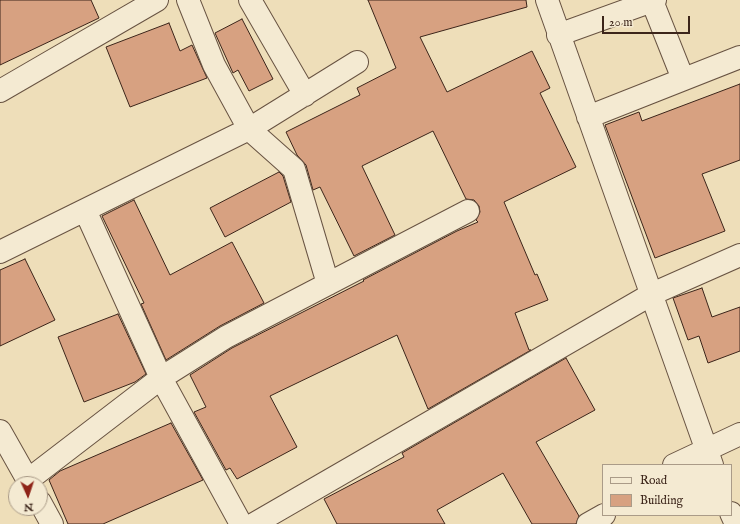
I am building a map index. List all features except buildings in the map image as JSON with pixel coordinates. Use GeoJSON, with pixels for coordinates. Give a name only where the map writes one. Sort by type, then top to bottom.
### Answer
{"type":"FeatureCollection","features":[{"type":"Feature","properties":{"kind":"street"},"geometry":{"type":"LineString","coordinates":[[0,91],[158,0]]}},
{"type":"Feature","properties":{"kind":"street"},"geometry":{"type":"LineString","coordinates":[[188,0],[214,65],[249,129],[294,169],[328,284]]}},
{"type":"Feature","properties":{"kind":"street"},"geometry":{"type":"LineString","coordinates":[[250,0],[305,95]]}},
{"type":"Feature","properties":{"kind":"street"},"geometry":{"type":"LineString","coordinates":[[547,0],[558,35],[652,294],[709,457]]}},
{"type":"Feature","properties":{"kind":"street"},"geometry":{"type":"LineString","coordinates":[[558,35],[654,0],[683,79]]}},
{"type":"Feature","properties":{"kind":"street"},"geometry":{"type":"LineString","coordinates":[[588,118],[740,57]]}},
{"type":"Feature","properties":{"kind":"street"},"geometry":{"type":"LineString","coordinates":[[0,252],[249,129],[357,62]]}},
{"type":"Feature","properties":{"kind":"street"},"geometry":{"type":"LineString","coordinates":[[85,210],[160,378],[241,524]]}},
{"type":"Feature","properties":{"kind":"street"},"geometry":{"type":"LineString","coordinates":[[37,476],[160,378],[226,337],[468,211]]}},
{"type":"Feature","properties":{"kind":"street"},"geometry":{"type":"LineString","coordinates":[[254,524],[652,294],[740,255]]}},
{"type":"Feature","properties":{"kind":"street"},"geometry":{"type":"LineString","coordinates":[[0,431],[26,476]]}},
{"type":"Feature","properties":{"kind":"street"},"geometry":{"type":"LineString","coordinates":[[678,464],[709,457],[740,434]]}},
{"type":"Feature","properties":{"kind":"street"},"geometry":{"type":"LineString","coordinates":[[732,514],[736,524]]}},
{"type":"Feature","properties":{"kind":"street"},"geometry":{"type":"LineString","coordinates":[[588,524],[602,516]]}}]}
